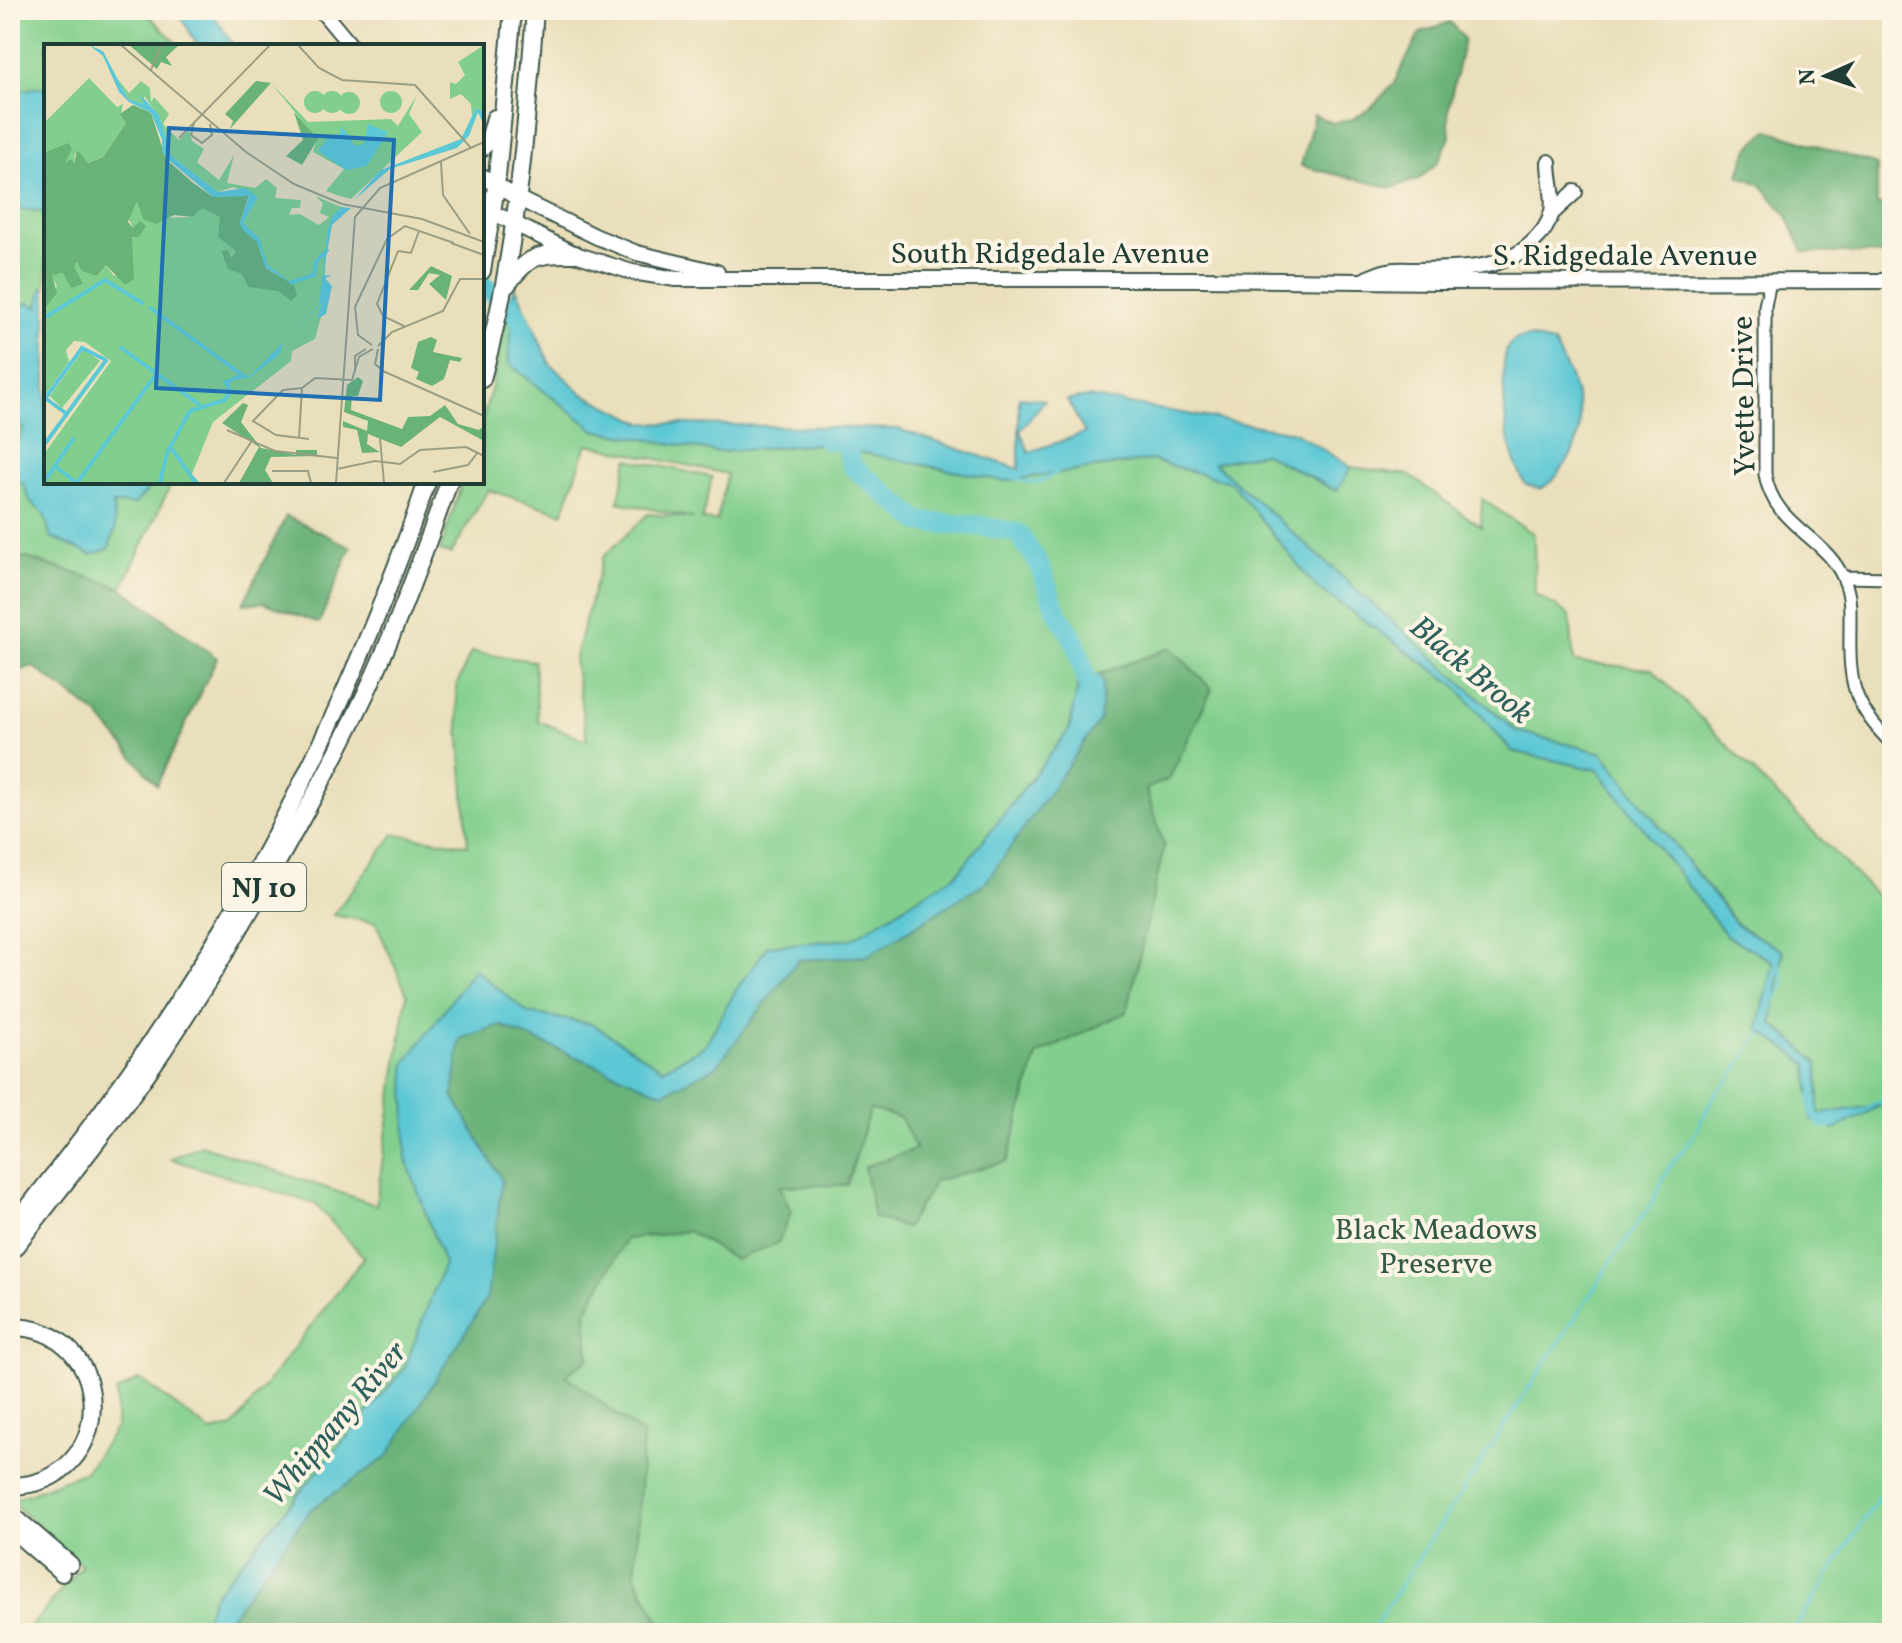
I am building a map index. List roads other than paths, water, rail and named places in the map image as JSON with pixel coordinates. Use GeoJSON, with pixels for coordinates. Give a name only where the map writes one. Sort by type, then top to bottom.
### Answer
{"type":"FeatureCollection","features":[{"type":"Feature","properties":{"kind":"main road"},"geometry":{"type":"LineString","coordinates":[[321,10],[337,44]]}},
{"type":"Feature","properties":{"kind":"main road"},"geometry":{"type":"LineString","coordinates":[[321,10],[349,44]]}},
{"type":"Feature","properties":{"kind":"main road"},"geometry":{"type":"LineString","coordinates":[[484,261],[488,240],[487,210],[496,187],[513,10]]}},
{"type":"Feature","properties":{"kind":"main road"},"geometry":{"type":"LineString","coordinates":[[484,372],[504,290],[514,225],[535,10]]}},
{"type":"Feature","properties":{"kind":"main road"},"geometry":{"type":"LineString","coordinates":[[484,146],[489,140],[498,106],[506,91]]}},
{"type":"Feature","properties":{"kind":"main road"},"geometry":{"type":"LineString","coordinates":[[1358,282],[1388,271],[1467,269],[1492,264],[1525,249],[1546,226],[1551,214],[1553,192],[1549,162]]}},
{"type":"Feature","properties":{"kind":"main road","name":"South Ridgedale Avenue"},"geometry":{"type":"LineString","coordinates":[[484,178],[496,187],[567,223],[637,253],[742,277]]}},
{"type":"Feature","properties":{"kind":"main road"},"geometry":{"type":"LineString","coordinates":[[1551,214],[1575,192]]}},
{"type":"Feature","properties":{"kind":"main road","name":"South Ridgedale Avenue"},"geometry":{"type":"LineString","coordinates":[[487,210],[575,254],[606,265],[676,279],[1358,282]]}},
{"type":"Feature","properties":{"kind":"main road"},"geometry":{"type":"LineString","coordinates":[[504,290],[520,268],[534,258],[550,253],[575,254]]}},
{"type":"Feature","properties":{"kind":"main road","name":"S. Ridgedale Avenue"},"geometry":{"type":"LineString","coordinates":[[1358,282],[1892,281]]}},
{"type":"Feature","properties":{"kind":"main road","name":"NJ 10"},"geometry":{"type":"LineString","coordinates":[[10,1230],[93,1124],[176,1005],[260,864],[319,751],[349,685],[426,484]]}},
{"type":"Feature","properties":{"kind":"main road","name":"NJ 10"},"geometry":{"type":"LineString","coordinates":[[10,1253],[148,1072],[248,915],[337,754],[362,701],[405,602],[448,484]]}},
{"type":"Feature","properties":{"kind":"main road"},"geometry":{"type":"LineString","coordinates":[[10,1327],[37,1329],[57,1339],[85,1373],[93,1401],[90,1430],[66,1466],[41,1482],[10,1486]]}},
{"type":"Feature","properties":{"kind":"main road"},"geometry":{"type":"LineString","coordinates":[[10,1512],[66,1569],[10,1529]]}},
{"type":"Feature","properties":{"kind":"street","name":"Yvette Drive"},"geometry":{"type":"LineString","coordinates":[[1770,281],[1765,306],[1767,486],[1784,514],[1833,561],[1843,577]]}},
{"type":"Feature","properties":{"kind":"street"},"geometry":{"type":"LineString","coordinates":[[1892,578],[1843,577],[1850,601],[1852,682],[1865,713],[1892,744]]}},
{"type":"Feature","properties":{"kind":"water"},"geometry":{"type":"Polygon","coordinates":[[[177,10],[210,10],[233,44],[197,44],[177,10]]]}},
{"type":"Feature","properties":{"kind":"water"},"geometry":{"type":"Polygon","coordinates":[[[10,86],[15,91],[41,87],[44,88],[44,212],[20,209],[10,213],[10,86]]]}},
{"type":"Feature","properties":{"kind":"water"},"geometry":{"type":"Polygon","coordinates":[[[515,286],[550,364],[583,394],[643,423],[898,429],[1019,469],[1019,397],[1045,400],[1020,431],[1029,452],[1085,433],[1067,400],[1088,397],[1294,432],[1351,467],[1337,491],[1264,453],[1214,463],[1516,731],[1602,753],[1737,925],[1783,951],[1772,1023],[1818,1063],[1819,1114],[1882,1105],[1834,1130],[1811,1120],[1808,1064],[1758,1029],[1774,962],[1727,936],[1598,770],[1512,751],[1455,685],[1315,586],[1231,482],[1151,460],[1004,481],[819,444],[718,452],[595,430],[508,363],[512,323],[506,320],[515,286]]]}},
{"type":"Feature","properties":{"kind":"water"},"geometry":{"type":"Polygon","coordinates":[[[44,288],[44,484],[146,484],[147,491],[135,504],[113,504],[115,530],[108,549],[91,555],[51,537],[44,514],[30,501],[23,483],[10,483],[10,456],[24,429],[10,414],[10,326],[26,302],[38,307],[44,288]]]}},
{"type":"Feature","properties":{"kind":"water"},"geometry":{"type":"Polygon","coordinates":[[[1530,337],[1554,344],[1574,388],[1580,418],[1579,433],[1566,463],[1549,484],[1540,489],[1525,484],[1512,455],[1505,404],[1504,364],[1508,347],[1515,340],[1530,337]]]}},
{"type":"Feature","properties":{"kind":"water"},"geometry":{"type":"Polygon","coordinates":[[[1099,674],[1103,681],[1100,720],[986,882],[867,956],[798,960],[716,1067],[663,1093],[500,1025],[460,1039],[453,1096],[502,1180],[487,1298],[387,1457],[311,1509],[228,1619],[229,1633],[202,1633],[213,1596],[404,1369],[444,1264],[406,1158],[405,1064],[474,969],[528,1013],[592,1024],[663,1069],[705,1046],[736,990],[768,946],[852,939],[957,874],[1069,730],[1079,681],[1099,674]]]}},
{"type":"Feature","properties":{"kind":"waterway","name":"Whippany River"},"geometry":{"type":"LineString","coordinates":[[484,286],[516,313],[524,330]]}},
{"type":"Feature","properties":{"kind":"waterway","name":"Whippany River"},"geometry":{"type":"LineString","coordinates":[[827,440],[845,441],[852,466],[920,522],[981,526],[1018,533],[1039,564],[1057,612],[1076,643],[1090,692],[1084,704]]}},
{"type":"Feature","properties":{"kind":"waterway","name":"Black Brook"},"geometry":{"type":"LineString","coordinates":[[1014,478],[1038,482],[1058,471]]}},
{"type":"Feature","properties":{"kind":"waterway","name":"Black Brook"},"geometry":{"type":"LineString","coordinates":[[1775,1001],[1784,983],[1779,964]]}},
{"type":"Feature","properties":{"kind":"waterway"},"geometry":{"type":"LineString","coordinates":[[1370,1633],[1652,1203],[1668,1169],[1693,1137],[1715,1094],[1731,1078],[1762,1031]]}},
{"type":"Feature","properties":{"kind":"waterway","name":"Black Brook"},"geometry":{"type":"LineString","coordinates":[[1811,1094],[1809,1106],[1812,1117],[1820,1125],[1831,1128]]}},
{"type":"Feature","properties":{"kind":"waterway","name":"Black Brook"},"geometry":{"type":"LineString","coordinates":[[1869,1107],[1892,1100]]}},
{"type":"Feature","properties":{"kind":"waterway"},"geometry":{"type":"LineString","coordinates":[[1792,1633],[1892,1476]]}},
{"type":"Feature","properties":{"kind":"park label","name":"Black Meadows Preserve"},"geometry":{"type":"Point","coordinates":[1436,1246]}}]}
